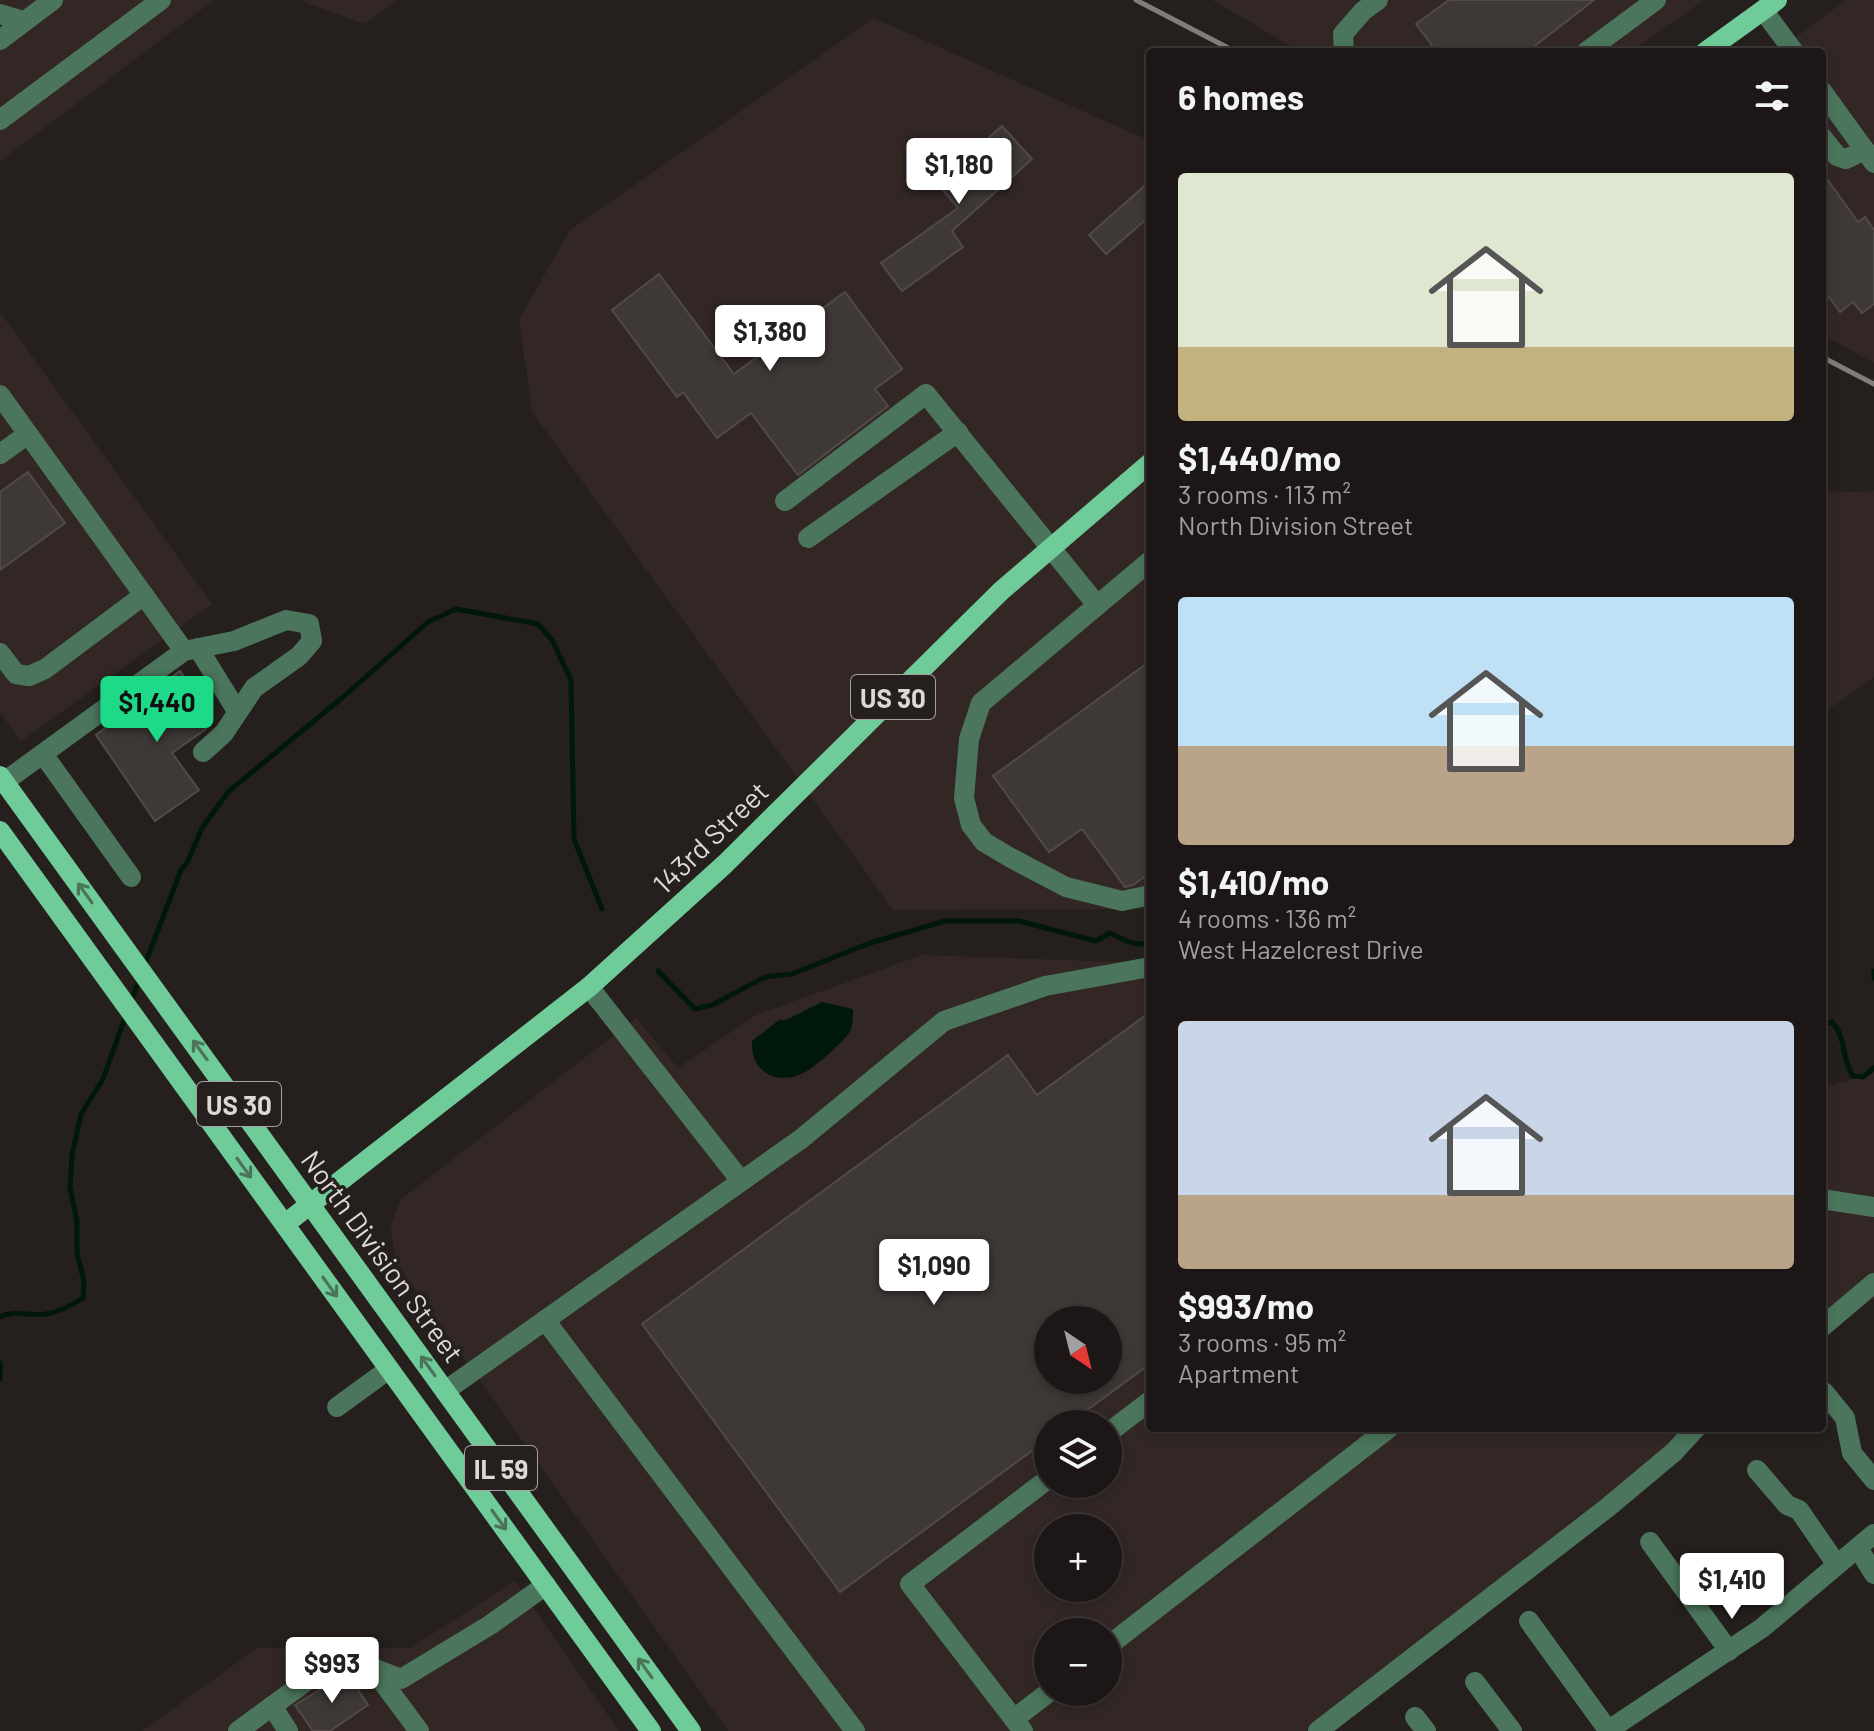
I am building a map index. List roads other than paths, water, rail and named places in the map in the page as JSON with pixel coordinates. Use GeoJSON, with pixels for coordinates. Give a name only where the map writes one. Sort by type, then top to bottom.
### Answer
{"type":"FeatureCollection","features":[{"type":"Feature","properties":{"kind":"main road"},"geometry":{"type":"LineString","coordinates":[[1711,48],[1770,5]]}},
{"type":"Feature","properties":{"kind":"main road","name":"143rd Street"},"geometry":{"type":"LineString","coordinates":[[285,1224],[589,987],[725,864],[963,627],[1051,546],[1146,466]]}},
{"type":"Feature","properties":{"kind":"main road","name":"North Division Street"},"geometry":{"type":"LineString","coordinates":[[1,781],[312,1204],[691,1731]]}},
{"type":"Feature","properties":{"kind":"main road","name":"US 30"},"geometry":{"type":"LineString","coordinates":[[0,831],[285,1224]]}},
{"type":"Feature","properties":{"kind":"main road","name":"IL 59"},"geometry":{"type":"LineString","coordinates":[[285,1224],[651,1731]]}},
{"type":"Feature","properties":{"kind":"street"},"geometry":{"type":"LineString","coordinates":[[0,40],[53,0]]}},
{"type":"Feature","properties":{"kind":"street"},"geometry":{"type":"LineString","coordinates":[[0,120],[161,0]]}},
{"type":"Feature","properties":{"kind":"street"},"geometry":{"type":"LineString","coordinates":[[1344,48],[1343,34],[1363,11],[1378,0]]}},
{"type":"Feature","properties":{"kind":"street"},"geometry":{"type":"LineString","coordinates":[[1591,48],[1656,0]]}},
{"type":"Feature","properties":{"kind":"street"},"geometry":{"type":"LineString","coordinates":[[1770,5],[1792,48]]}},
{"type":"Feature","properties":{"kind":"street"},"geometry":{"type":"LineString","coordinates":[[0,14],[24,21]]}},
{"type":"Feature","properties":{"kind":"street"},"geometry":{"type":"LineString","coordinates":[[1826,97],[1869,156],[1846,159],[1837,156],[1826,142]]}},
{"type":"Feature","properties":{"kind":"street"},"geometry":{"type":"LineString","coordinates":[[785,501],[926,394],[1097,605]]}},
{"type":"Feature","properties":{"kind":"street"},"geometry":{"type":"LineString","coordinates":[[0,395],[144,595],[237,711]]}},
{"type":"Feature","properties":{"kind":"street"},"geometry":{"type":"LineString","coordinates":[[808,538],[958,432]]}},
{"type":"Feature","properties":{"kind":"street"},"geometry":{"type":"LineString","coordinates":[[0,454],[28,434]]}},
{"type":"Feature","properties":{"kind":"street"},"geometry":{"type":"LineString","coordinates":[[1146,564],[981,703],[969,739],[964,798],[971,825],[984,842],[1038,873],[1066,887],[1122,901],[1146,896]]}},
{"type":"Feature","properties":{"kind":"street"},"geometry":{"type":"LineString","coordinates":[[0,653],[16,674],[29,676],[45,669],[144,595]]}},
{"type":"Feature","properties":{"kind":"street"},"geometry":{"type":"LineString","coordinates":[[1,781],[191,650],[234,641],[286,620],[309,624],[312,641],[299,656],[254,688],[224,733],[203,752]]}},
{"type":"Feature","properties":{"kind":"street"},"geometry":{"type":"LineString","coordinates":[[43,754],[131,877]]}},
{"type":"Feature","properties":{"kind":"street"},"geometry":{"type":"LineString","coordinates":[[445,1391],[801,1139],[944,1021],[1045,986],[1146,968]]}},
{"type":"Feature","properties":{"kind":"street"},"geometry":{"type":"LineString","coordinates":[[589,987],[741,1181]]}},
{"type":"Feature","properties":{"kind":"street"},"geometry":{"type":"LineString","coordinates":[[1826,1199],[1874,1207]]}},
{"type":"Feature","properties":{"kind":"street"},"geometry":{"type":"LineString","coordinates":[[1826,1324],[1874,1283]]}},
{"type":"Feature","properties":{"kind":"street"},"geometry":{"type":"LineString","coordinates":[[545,1320],[855,1731]]}},
{"type":"Feature","properties":{"kind":"street"},"geometry":{"type":"LineString","coordinates":[[337,1407],[389,1369]]}},
{"type":"Feature","properties":{"kind":"street"},"geometry":{"type":"LineString","coordinates":[[1826,1394],[1845,1418],[1852,1453],[1874,1480]]}},
{"type":"Feature","properties":{"kind":"street"},"geometry":{"type":"LineString","coordinates":[[1122,1422],[1146,1404]]}},
{"type":"Feature","properties":{"kind":"street"},"geometry":{"type":"LineString","coordinates":[[1122,1635],[1384,1432]]}},
{"type":"Feature","properties":{"kind":"street"},"geometry":{"type":"LineString","coordinates":[[1318,1731],[1607,1508],[1674,1452],[1692,1432]]}},
{"type":"Feature","properties":{"kind":"street"},"geometry":{"type":"LineString","coordinates":[[1757,1470],[1787,1505],[1799,1510],[1837,1565]]}},
{"type":"Feature","properties":{"kind":"street"},"geometry":{"type":"LineString","coordinates":[[1034,1490],[910,1584],[1018,1725],[1036,1706]]}},
{"type":"Feature","properties":{"kind":"street"},"geometry":{"type":"LineString","coordinates":[[1529,1621],[1608,1731],[1729,1651],[1874,1534]]}},
{"type":"Feature","properties":{"kind":"street"},"geometry":{"type":"LineString","coordinates":[[1650,1542],[1729,1651]]}},
{"type":"Feature","properties":{"kind":"street"},"geometry":{"type":"LineString","coordinates":[[1858,1548],[1874,1574]]}},
{"type":"Feature","properties":{"kind":"street"},"geometry":{"type":"LineString","coordinates":[[238,1731],[312,1677],[348,1658],[401,1679],[490,1625],[546,1585]]}},
{"type":"Feature","properties":{"kind":"street"},"geometry":{"type":"LineString","coordinates":[[373,1669],[419,1731]]}},
{"type":"Feature","properties":{"kind":"street"},"geometry":{"type":"LineString","coordinates":[[1475,1682],[1512,1731]]}},
{"type":"Feature","properties":{"kind":"street"},"geometry":{"type":"LineString","coordinates":[[272,1706],[288,1731]]}},
{"type":"Feature","properties":{"kind":"waterway"},"geometry":{"type":"LineString","coordinates":[[145,964],[181,870],[202,828],[228,792],[428,622],[456,609],[538,624],[552,640],[571,680],[574,839],[602,909]]}},
{"type":"Feature","properties":{"kind":"waterway"},"geometry":{"type":"LineString","coordinates":[[658,971],[695,1009],[712,1005],[765,977],[792,974],[870,943],[945,921],[1019,921],[1096,941],[1110,933],[1135,943],[1146,944]]}},
{"type":"Feature","properties":{"kind":"waterway"},"geometry":{"type":"LineString","coordinates":[[1874,971],[1874,978]]}},
{"type":"Feature","properties":{"kind":"waterway"},"geometry":{"type":"LineString","coordinates":[[131,1002],[140,977]]}},
{"type":"Feature","properties":{"kind":"waterway"},"geometry":{"type":"LineString","coordinates":[[0,1317],[51,1313],[83,1298],[84,1281],[77,1254],[77,1222],[70,1187],[72,1155],[81,1114],[103,1079],[126,1015]]}},
{"type":"Feature","properties":{"kind":"waterway"},"geometry":{"type":"LineString","coordinates":[[1826,1024],[1832,1022],[1837,1028],[1853,1076],[1863,1077],[1874,1068]]}},
{"type":"Feature","properties":{"kind":"waterway"},"geometry":{"type":"LineString","coordinates":[[0,1363],[0,1379]]}},
{"type":"Feature","properties":{"kind":"railway"},"geometry":{"type":"LineString","coordinates":[[1136,0],[1228,48]]}},
{"type":"Feature","properties":{"kind":"railway"},"geometry":{"type":"LineString","coordinates":[[1826,359],[1874,384]]}}]}
